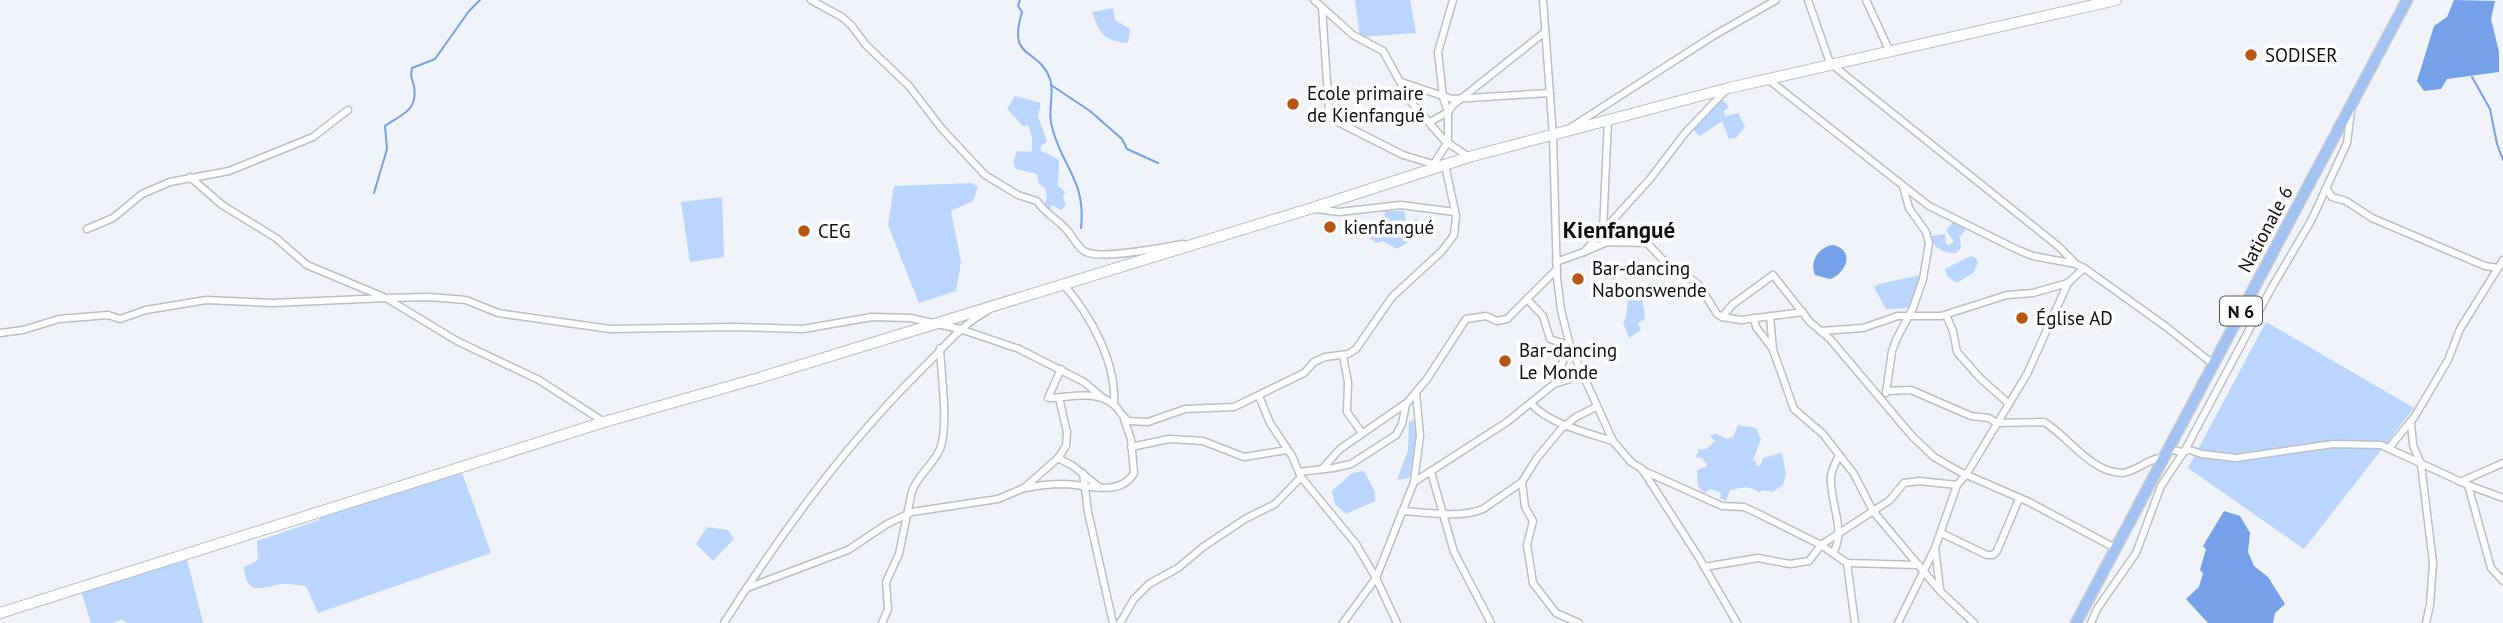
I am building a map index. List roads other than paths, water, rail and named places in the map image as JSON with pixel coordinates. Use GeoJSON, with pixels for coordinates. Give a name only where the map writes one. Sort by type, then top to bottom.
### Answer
{"type":"FeatureCollection","features":[{"type":"Feature","properties":{"kind":"main road"},"geometry":{"type":"LineString","coordinates":[[0,613],[604,422],[759,378],[1312,208],[1430,167],[1768,78],[2116,0]]}},
{"type":"Feature","properties":{"kind":"main road","name":"Nationale 6"},"geometry":{"type":"LineString","coordinates":[[2076,623],[2407,0]]}},
{"type":"Feature","properties":{"kind":"street"},"geometry":{"type":"LineString","coordinates":[[811,0],[851,25],[866,45],[909,86],[942,129],[985,176],[1018,195],[1037,201],[1067,230],[1082,250],[1094,254],[1132,252],[1199,242]]}},
{"type":"Feature","properties":{"kind":"street"},"geometry":{"type":"LineString","coordinates":[[1314,0],[1353,35],[1383,51],[1411,102],[1448,142],[1469,157]]}},
{"type":"Feature","properties":{"kind":"street"},"geometry":{"type":"LineString","coordinates":[[1322,8],[1329,112],[1332,119],[1430,167],[1448,142],[1448,112],[1443,97],[1439,45],[1453,0]]}},
{"type":"Feature","properties":{"kind":"street"},"geometry":{"type":"LineString","coordinates":[[1543,0],[1561,310],[1567,345],[1584,375],[1596,408],[1613,441],[1631,462],[1642,469],[1722,506],[1744,507],[1755,512],[1821,545],[1847,563],[1921,567]]}},
{"type":"Feature","properties":{"kind":"street"},"geometry":{"type":"LineString","coordinates":[[1564,133],[1596,109],[1689,50],[1776,0]]}},
{"type":"Feature","properties":{"kind":"street"},"geometry":{"type":"LineString","coordinates":[[1808,0],[1830,63],[2058,246],[2076,264]]}},
{"type":"Feature","properties":{"kind":"street"},"geometry":{"type":"LineString","coordinates":[[1867,0],[1889,50]]}},
{"type":"Feature","properties":{"kind":"street"},"geometry":{"type":"LineString","coordinates":[[1430,122],[1448,112],[1461,98],[1545,32]]}},
{"type":"Feature","properties":{"kind":"street"},"geometry":{"type":"LineString","coordinates":[[1768,78],[1929,206],[2018,250],[2084,268],[2213,364]]}},
{"type":"Feature","properties":{"kind":"street"},"geometry":{"type":"LineString","coordinates":[[1401,82],[1443,97],[1550,93]]}},
{"type":"Feature","properties":{"kind":"street"},"geometry":{"type":"LineString","coordinates":[[1584,252],[1650,179],[1685,132],[1717,97],[1729,88]]}},
{"type":"Feature","properties":{"kind":"street"},"geometry":{"type":"LineString","coordinates":[[2091,623],[2097,609],[2136,554],[2161,486],[2185,450],[2272,287],[2311,221],[2347,142],[2352,103]]}},
{"type":"Feature","properties":{"kind":"street"},"geometry":{"type":"LineString","coordinates":[[87,229],[113,218],[142,194],[170,182],[229,172],[301,142],[323,130],[348,110]]}},
{"type":"Feature","properties":{"kind":"street"},"geometry":{"type":"LineString","coordinates":[[1603,230],[1608,120]]}},
{"type":"Feature","properties":{"kind":"street"},"geometry":{"type":"LineString","coordinates":[[1124,419],[1149,422],[1185,409],[1226,408],[1259,396],[1304,373],[1314,362],[1333,355],[1343,356],[1356,349],[1392,297],[1452,240],[1456,224],[1455,212],[1445,164]]}},
{"type":"Feature","properties":{"kind":"street"},"geometry":{"type":"LineString","coordinates":[[190,177],[222,205],[276,238],[307,265],[386,298],[457,341],[539,380],[604,422]]}},
{"type":"Feature","properties":{"kind":"street"},"geometry":{"type":"LineString","coordinates":[[1888,406],[1886,391],[1892,351],[1923,279],[1928,236],[1909,208],[1903,186]]}},
{"type":"Feature","properties":{"kind":"street"},"geometry":{"type":"LineString","coordinates":[[2326,188],[2332,197],[2346,201],[2372,218],[2486,266],[2498,268]]}},
{"type":"Feature","properties":{"kind":"street"},"geometry":{"type":"LineString","coordinates":[[1312,208],[1339,212],[1401,205],[1455,212]]}},
{"type":"Feature","properties":{"kind":"street"},"geometry":{"type":"LineString","coordinates":[[1322,469],[1340,449],[1406,404],[1466,319],[1486,316],[1497,321],[1507,319],[1557,265],[1607,242],[1647,243],[1667,264],[1699,285],[1717,314],[1722,317],[1741,320],[1803,312]]}},
{"type":"Feature","properties":{"kind":"street"},"geometry":{"type":"LineString","coordinates":[[2389,448],[2411,422],[2448,360],[2460,329],[2503,260]]}},
{"type":"Feature","properties":{"kind":"street"},"geometry":{"type":"LineString","coordinates":[[1898,623],[1921,567],[1935,548],[1957,485],[1966,475],[2028,374],[2068,283],[2084,268]]}},
{"type":"Feature","properties":{"kind":"street"},"geometry":{"type":"LineString","coordinates":[[1722,317],[1732,305],[1773,275],[1934,457],[2115,548]]}},
{"type":"Feature","properties":{"kind":"street"},"geometry":{"type":"LineString","coordinates":[[1822,331],[1863,328],[1909,315],[1936,317],[2007,295],[2033,293],[2068,283]]}},
{"type":"Feature","properties":{"kind":"street"},"geometry":{"type":"LineString","coordinates":[[1063,284],[1074,296],[1098,337],[1112,379],[1114,405]]}},
{"type":"Feature","properties":{"kind":"street"},"geometry":{"type":"LineString","coordinates":[[0,333],[23,330],[68,317],[108,316],[120,319],[146,310],[206,300],[272,303],[429,297],[466,300],[498,313],[610,329],[803,329],[872,317],[901,317],[960,329],[1020,349],[1092,388],[1114,405],[1124,419],[1134,473],[1132,478],[1121,484],[1098,488],[1054,484],[1024,488],[998,499],[924,509],[906,515],[848,550],[746,589]]}},
{"type":"Feature","properties":{"kind":"street"},"geometry":{"type":"LineString","coordinates":[[1527,299],[1543,316],[1550,339],[1567,345]]}},
{"type":"Feature","properties":{"kind":"street"},"geometry":{"type":"LineString","coordinates":[[724,623],[829,472],[891,400],[960,329],[1003,302]]}},
{"type":"Feature","properties":{"kind":"street"},"geometry":{"type":"LineString","coordinates":[[1946,315],[1954,331],[1958,352],[1980,378],[2009,404]]}},
{"type":"Feature","properties":{"kind":"street"},"geometry":{"type":"LineString","coordinates":[[1770,316],[1773,349],[1794,409],[1823,434],[1854,474],[1873,511],[1940,591],[1974,623]]}},
{"type":"Feature","properties":{"kind":"street"},"geometry":{"type":"LineString","coordinates":[[1754,318],[1756,327],[1773,349]]}},
{"type":"Feature","properties":{"kind":"street"},"geometry":{"type":"LineString","coordinates":[[1554,384],[1567,345]]}},
{"type":"Feature","properties":{"kind":"street"},"geometry":{"type":"LineString","coordinates":[[882,623],[888,609],[887,582],[899,554],[916,481],[940,447],[944,427],[940,348]]}},
{"type":"Feature","properties":{"kind":"street"},"geometry":{"type":"LineString","coordinates":[[1343,356],[1348,387],[1346,409],[1362,433]]}},
{"type":"Feature","properties":{"kind":"street"},"geometry":{"type":"LineString","coordinates":[[1061,369],[1048,398],[1080,395],[1104,399]]}},
{"type":"Feature","properties":{"kind":"street"},"geometry":{"type":"LineString","coordinates":[[1414,482],[1507,422],[1554,384],[1584,375]]}},
{"type":"Feature","properties":{"kind":"street"},"geometry":{"type":"LineString","coordinates":[[1886,391],[1917,391],[1971,416],[1989,418],[1996,423],[2044,422],[2095,464],[2119,473],[2138,468],[2165,454],[2185,450],[2236,458],[2333,444],[2372,443],[2503,498]]}},
{"type":"Feature","properties":{"kind":"street"},"geometry":{"type":"LineString","coordinates":[[1343,623],[1376,578],[1414,482],[1420,435],[1416,393]]}},
{"type":"Feature","properties":{"kind":"street"},"geometry":{"type":"LineString","coordinates":[[1259,396],[1270,423],[1300,475],[1356,544],[1397,623]]}},
{"type":"Feature","properties":{"kind":"street"},"geometry":{"type":"LineString","coordinates":[[1024,488],[1058,458],[1066,446],[1068,437],[1059,398]]}},
{"type":"Feature","properties":{"kind":"street"},"geometry":{"type":"LineString","coordinates":[[1531,403],[1539,412],[1567,425],[1613,441]]}},
{"type":"Feature","properties":{"kind":"street"},"geometry":{"type":"LineString","coordinates":[[1120,623],[1134,599],[1149,584],[1178,568],[1203,547],[1245,519],[1275,504],[1300,475],[1351,464],[1396,435],[1402,424],[1406,404]]}},
{"type":"Feature","properties":{"kind":"street"},"geometry":{"type":"LineString","coordinates":[[1402,511],[1477,512],[1522,482],[1537,458],[1567,425],[1576,417],[1596,408]]}},
{"type":"Feature","properties":{"kind":"street"},"geometry":{"type":"LineString","coordinates":[[2411,422],[2413,445],[2421,464],[2433,563],[2426,623]]}},
{"type":"Feature","properties":{"kind":"street"},"geometry":{"type":"LineString","coordinates":[[1131,447],[1169,439],[1203,441],[1244,457],[1287,450]]}},
{"type":"Feature","properties":{"kind":"street"},"geometry":{"type":"LineString","coordinates":[[1833,554],[1839,535],[1831,476],[1839,455]]}},
{"type":"Feature","properties":{"kind":"street"},"geometry":{"type":"LineString","coordinates":[[1058,458],[1083,473],[1098,488]]}},
{"type":"Feature","properties":{"kind":"street"},"geometry":{"type":"LineString","coordinates":[[2460,482],[2503,463]]}},
{"type":"Feature","properties":{"kind":"street"},"geometry":{"type":"LineString","coordinates":[[1642,469],[1737,623]]}},
{"type":"Feature","properties":{"kind":"street"},"geometry":{"type":"LineString","coordinates":[[1432,472],[1454,552],[1491,623]]}},
{"type":"Feature","properties":{"kind":"street"},"geometry":{"type":"LineString","coordinates":[[1083,473],[1113,623]]}},
{"type":"Feature","properties":{"kind":"street"},"geometry":{"type":"LineString","coordinates":[[1522,482],[1525,507],[1533,521],[1527,545],[1533,583],[1556,613],[1579,623]]}},
{"type":"Feature","properties":{"kind":"street"},"geometry":{"type":"LineString","coordinates":[[1704,567],[1758,558],[1799,564],[1812,559],[1821,545],[1890,500],[1906,482],[1957,485]]}},
{"type":"Feature","properties":{"kind":"street"},"geometry":{"type":"LineString","coordinates":[[2468,485],[2491,568],[2503,581]]}},
{"type":"Feature","properties":{"kind":"street"},"geometry":{"type":"LineString","coordinates":[[1087,499],[1098,488]]}},
{"type":"Feature","properties":{"kind":"street"},"geometry":{"type":"LineString","coordinates":[[1941,533],[1987,555],[1993,555],[2019,499]]}},
{"type":"Feature","properties":{"kind":"street"},"geometry":{"type":"LineString","coordinates":[[1935,548],[1940,591]]}},
{"type":"Feature","properties":{"kind":"street"},"geometry":{"type":"LineString","coordinates":[[1847,563],[1855,623]]}},
{"type":"Feature","properties":{"kind":"water"},"geometry":{"type":"Polygon","coordinates":[[[2454,0],[2495,1],[2491,19],[2499,52],[2499,72],[2447,79],[2441,89],[2424,91],[2417,81],[2434,26],[2447,17],[2454,0]]]}},
{"type":"Feature","properties":{"kind":"water"},"geometry":{"type":"Polygon","coordinates":[[[1833,245],[1840,248],[1846,256],[1841,272],[1830,279],[1815,275],[1813,265],[1816,256],[1833,245]]]}},
{"type":"Feature","properties":{"kind":"water"},"geometry":{"type":"Polygon","coordinates":[[[2224,511],[2240,516],[2250,533],[2248,552],[2254,566],[2268,577],[2285,604],[2275,613],[2273,623],[2208,623],[2186,599],[2199,587],[2206,549],[2203,546],[2224,511]]]}},
{"type":"Feature","properties":{"kind":"waterway"},"geometry":{"type":"LineString","coordinates":[[374,193],[387,149],[385,126],[407,111],[414,101],[412,68],[435,59],[480,0]]}},
{"type":"Feature","properties":{"kind":"waterway"},"geometry":{"type":"LineString","coordinates":[[1020,0],[1018,6],[1022,12],[1018,39],[1026,52],[1045,69],[1050,79],[1051,121],[1056,141],[1077,185],[1082,211],[1081,228]]}},
{"type":"Feature","properties":{"kind":"waterway"},"geometry":{"type":"LineString","coordinates":[[2472,77],[2490,109],[2503,160]]}},
{"type":"Feature","properties":{"kind":"waterway"},"geometry":{"type":"LineString","coordinates":[[1051,85],[1090,111],[1122,139],[1127,149],[1158,163]]}},
{"type":"Feature","properties":{"kind":"place","name":"SODISER"},"geometry":{"type":"Point","coordinates":[2251,55]}},
{"type":"Feature","properties":{"kind":"place","name":"Ecole primaire de Kienfangué"},"geometry":{"type":"Point","coordinates":[1293,104]}},
{"type":"Feature","properties":{"kind":"place","name":"kienfangué"},"geometry":{"type":"Point","coordinates":[1330,227]}},
{"type":"Feature","properties":{"kind":"place","name":"CEG"},"geometry":{"type":"Point","coordinates":[804,231]}},
{"type":"Feature","properties":{"kind":"place","name":"Bar-dancing Nabonswende"},"geometry":{"type":"Point","coordinates":[1578,279]}},
{"type":"Feature","properties":{"kind":"place","name":"Église AD"},"geometry":{"type":"Point","coordinates":[2022,318]}},
{"type":"Feature","properties":{"kind":"place","name":"Bar-dancing Le Monde"},"geometry":{"type":"Point","coordinates":[1505,361]}},
{"type":"Feature","properties":{"kind":"district","name":"Kienfangué"},"geometry":{"type":"Point","coordinates":[1619,229]}}]}
